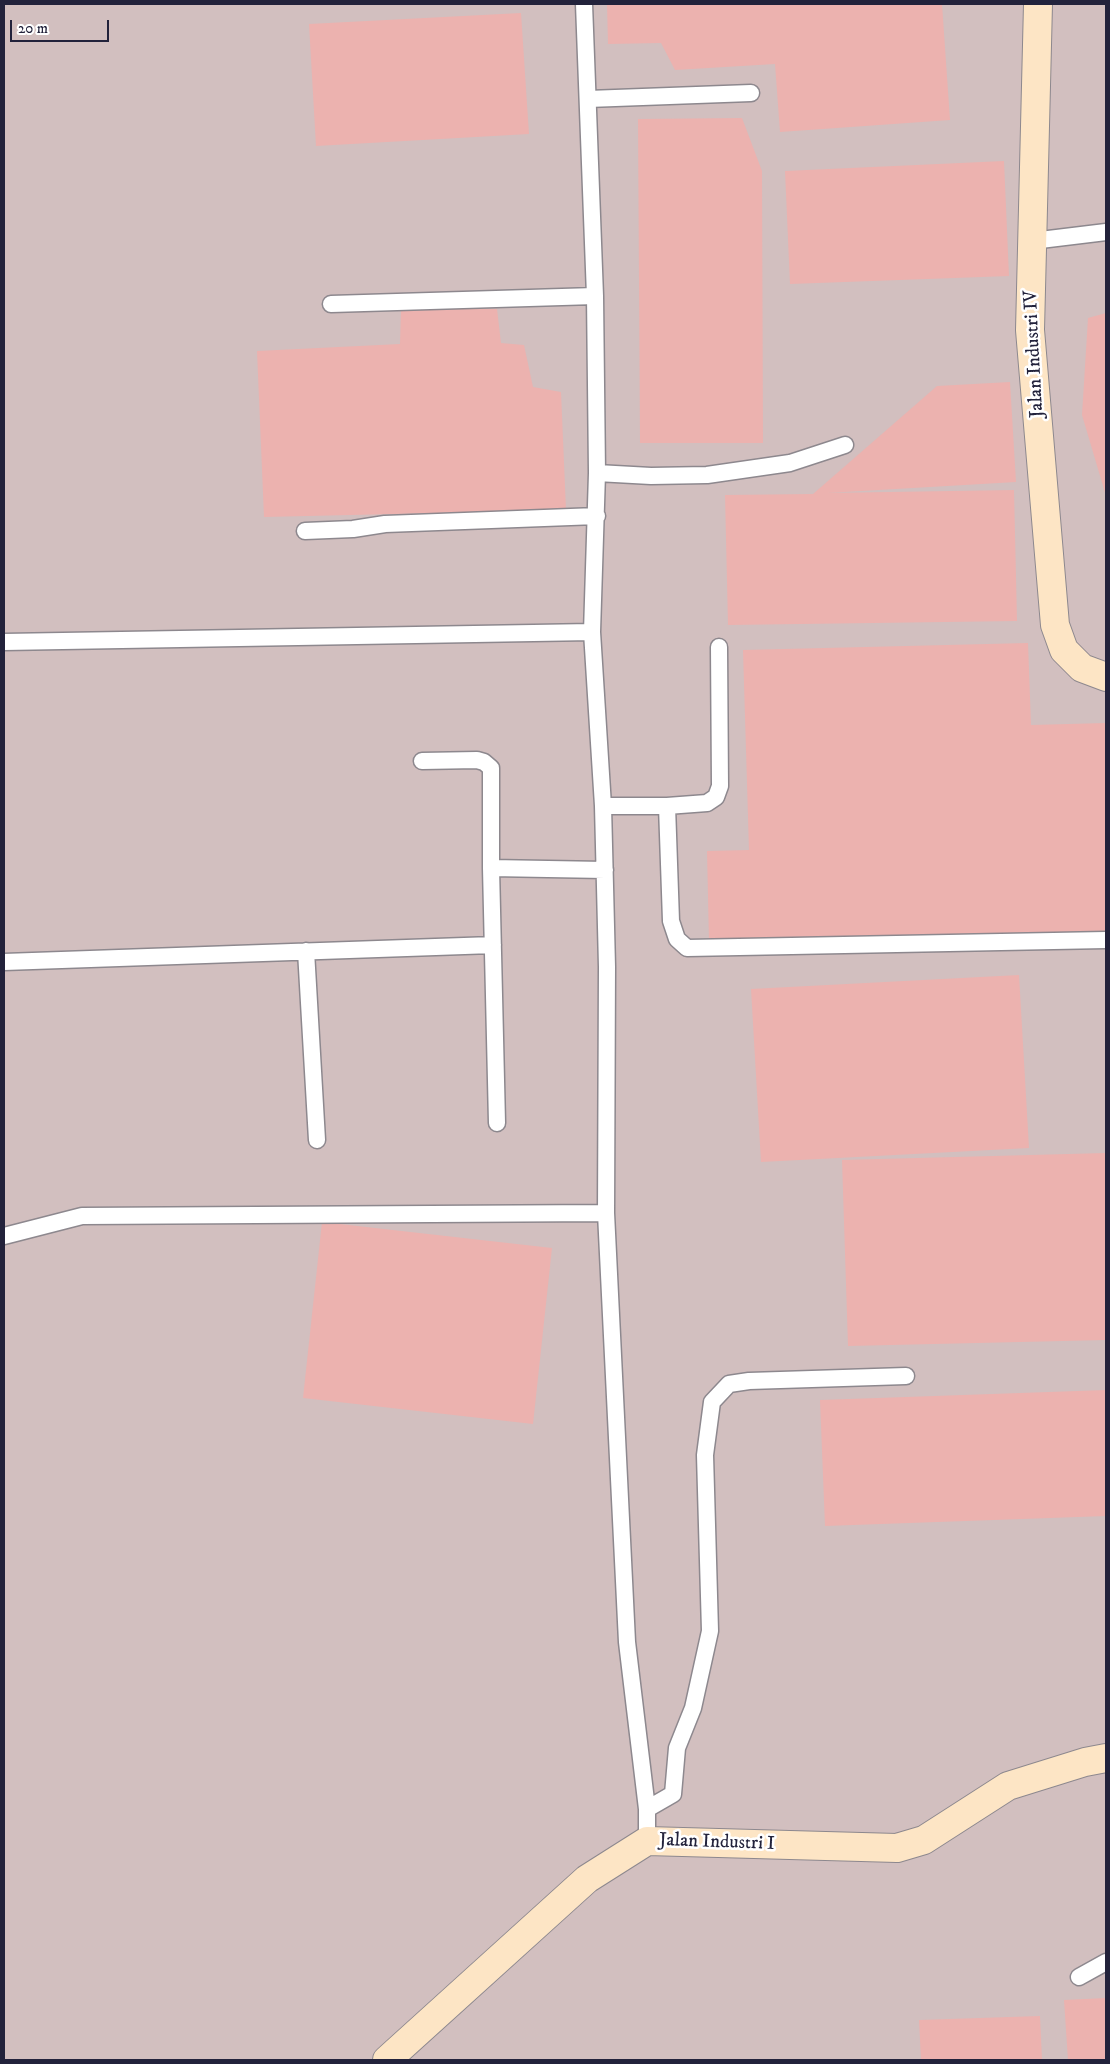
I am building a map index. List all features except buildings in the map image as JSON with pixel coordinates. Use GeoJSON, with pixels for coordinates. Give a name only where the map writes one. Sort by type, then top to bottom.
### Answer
{"type":"FeatureCollection","features":[{"type":"Feature","properties":{"kind":"main road","name":"Jalan Industri IV"},"geometry":{"type":"LineString","coordinates":[[1038,4],[1030,330],[1055,625],[1064,650],[1082,668],[1106,677]]}},
{"type":"Feature","properties":{"kind":"main road","name":"Jalan Industri I"},"geometry":{"type":"LineString","coordinates":[[387,2060],[587,1878],[647,1841],[897,1848],[924,1840],[1008,1786],[1085,1762],[1106,1758]]}},
{"type":"Feature","properties":{"kind":"lane"},"geometry":{"type":"LineString","coordinates":[[584,4],[595,296],[597,516],[592,632],[605,870],[607,967],[606,1213],[627,1642],[647,1809],[647,1841]]}},
{"type":"Feature","properties":{"kind":"lane"},"geometry":{"type":"LineString","coordinates":[[588,99],[751,93]]}},
{"type":"Feature","properties":{"kind":"lane"},"geometry":{"type":"LineString","coordinates":[[1032,242],[1106,232]]}},
{"type":"Feature","properties":{"kind":"lane"},"geometry":{"type":"LineString","coordinates":[[331,304],[595,296]]}},
{"type":"Feature","properties":{"kind":"lane"},"geometry":{"type":"LineString","coordinates":[[597,473],[651,476],[707,475],[790,463],[845,446]]}},
{"type":"Feature","properties":{"kind":"lane"},"geometry":{"type":"LineString","coordinates":[[305,531],[353,529],[385,524],[597,516]]}},
{"type":"Feature","properties":{"kind":"lane"},"geometry":{"type":"LineString","coordinates":[[4,642],[592,632]]}},
{"type":"Feature","properties":{"kind":"lane"},"geometry":{"type":"LineString","coordinates":[[603,806],[666,806],[707,803],[716,797],[720,786],[719,647]]}},
{"type":"Feature","properties":{"kind":"lane"},"geometry":{"type":"LineString","coordinates":[[422,761],[477,760],[484,762],[491,768],[491,868],[498,1123]]}},
{"type":"Feature","properties":{"kind":"lane"},"geometry":{"type":"LineString","coordinates":[[666,806],[671,922],[677,939],[687,948],[1106,940]]}},
{"type":"Feature","properties":{"kind":"lane"},"geometry":{"type":"LineString","coordinates":[[491,868],[605,870]]}},
{"type":"Feature","properties":{"kind":"lane"},"geometry":{"type":"LineString","coordinates":[[4,962],[493,945]]}},
{"type":"Feature","properties":{"kind":"lane"},"geometry":{"type":"LineString","coordinates":[[306,952],[317,1140]]}},
{"type":"Feature","properties":{"kind":"lane"},"geometry":{"type":"LineString","coordinates":[[4,1236],[82,1216],[606,1213]]}},
{"type":"Feature","properties":{"kind":"lane"},"geometry":{"type":"LineString","coordinates":[[647,1809],[674,1794],[677,1748],[693,1708],[710,1631],[705,1455],[712,1402],[729,1384],[749,1381],[906,1376]]}},
{"type":"Feature","properties":{"kind":"lane"},"geometry":{"type":"LineString","coordinates":[[1079,1977],[1106,1962]]}},
{"type":"Feature","properties":{"kind":"shaded area"},"geometry":{"type":"Polygon","coordinates":[[[4,4],[1106,4],[1106,2060],[4,2060],[4,4]]]}}]}
